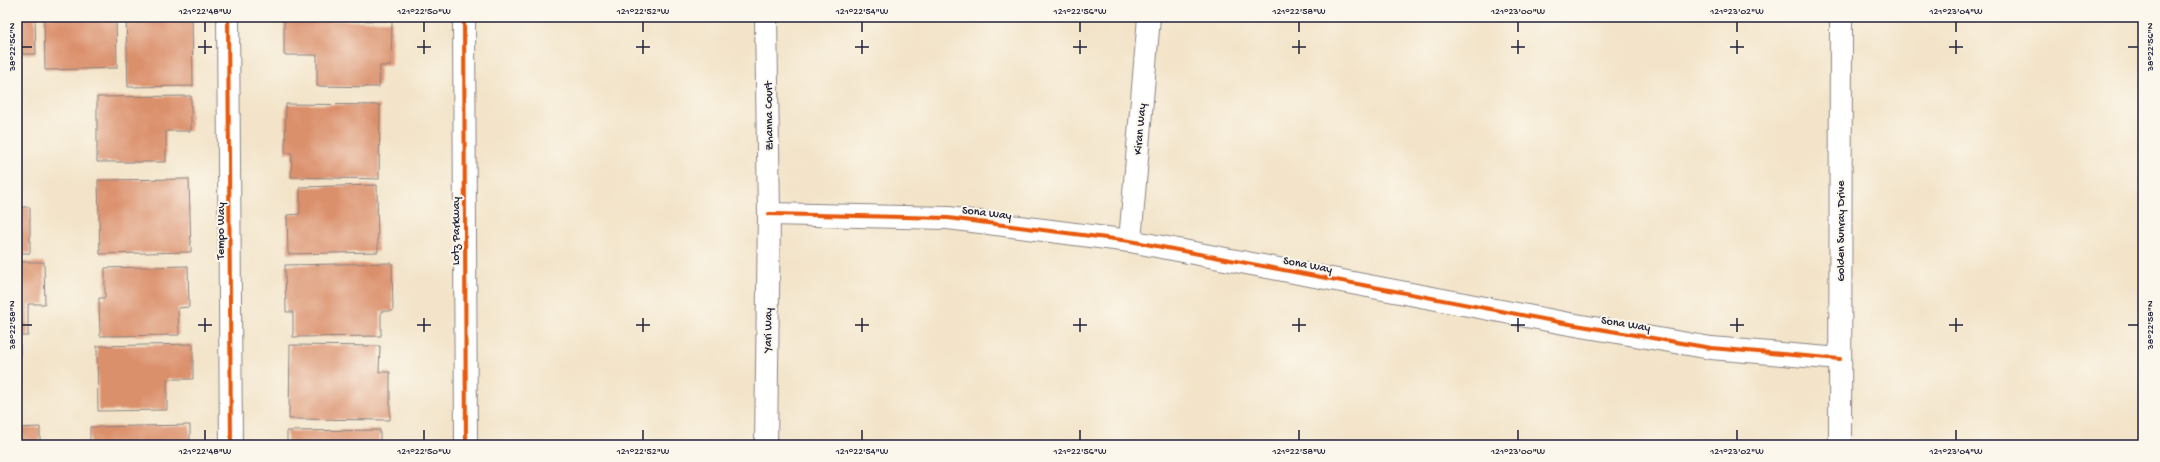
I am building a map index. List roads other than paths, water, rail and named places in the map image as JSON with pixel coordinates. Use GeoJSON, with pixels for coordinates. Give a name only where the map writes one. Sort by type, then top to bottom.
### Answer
{"type":"FeatureCollection","features":[{"type":"Feature","properties":{"kind":"street","name":"Tempo Way"},"geometry":{"type":"LineString","coordinates":[[228,17],[231,445]]}},
{"type":"Feature","properties":{"kind":"street","name":"Lotz Parkway"},"geometry":{"type":"LineString","coordinates":[[464,17],[466,445]]}},
{"type":"Feature","properties":{"kind":"street","name":"Zhanna Court"},"geometry":{"type":"LineString","coordinates":[[766,17],[769,214]]}},
{"type":"Feature","properties":{"kind":"street","name":"Kiran Way"},"geometry":{"type":"LineString","coordinates":[[1130,241],[1149,17]]}},
{"type":"Feature","properties":{"kind":"street","name":"Golden Sunray Drive"},"geometry":{"type":"LineString","coordinates":[[1840,445],[1842,17]]}},
{"type":"Feature","properties":{"kind":"street","name":"Sona Way"},"geometry":{"type":"LineString","coordinates":[[769,214],[948,218],[1130,241],[1564,323],[1710,348],[1840,359]]}},
{"type":"Feature","properties":{"kind":"street","name":"Yari Way"},"geometry":{"type":"LineString","coordinates":[[766,445],[769,214]]}}]}
